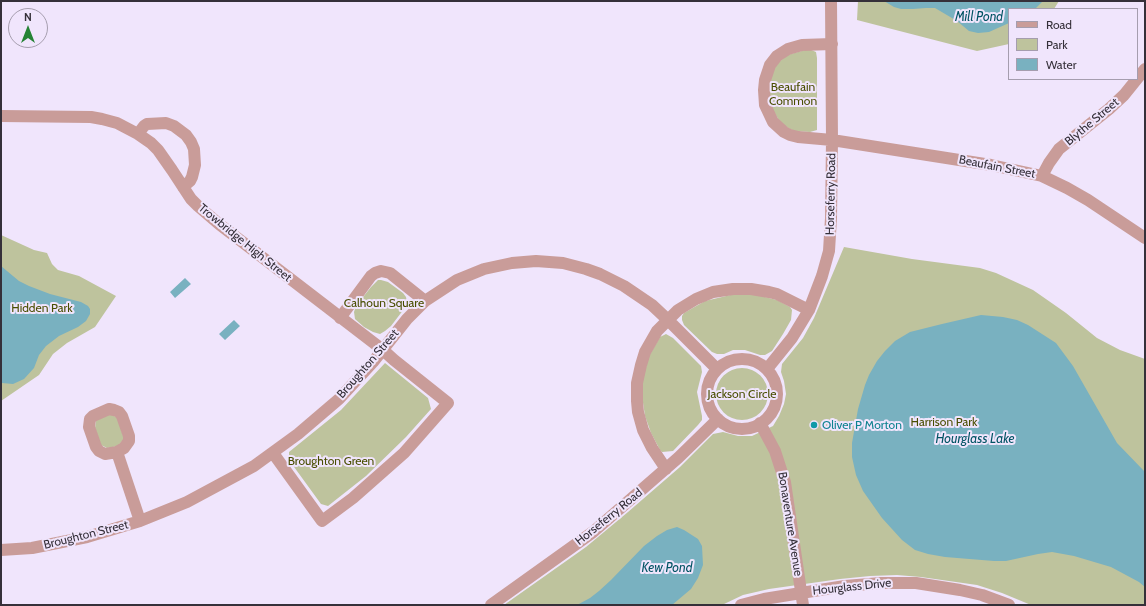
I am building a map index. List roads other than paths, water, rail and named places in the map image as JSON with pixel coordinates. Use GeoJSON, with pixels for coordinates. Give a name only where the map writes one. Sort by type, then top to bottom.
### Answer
{"type":"FeatureCollection","features":[{"type":"Feature","properties":{"kind":"street","name":"Horseferry Road"},"geometry":{"type":"LineString","coordinates":[[767,369],[792,338],[809,310],[822,276],[828,251],[831,218],[832,1]]}},
{"type":"Feature","properties":{"kind":"street","name":"Beaufain Street"},"geometry":{"type":"LineString","coordinates":[[832,44],[802,45],[788,48],[773,60],[767,73],[764,94],[765,105],[773,122],[784,132],[798,137],[832,140],[992,165],[1042,176],[1088,200],[1145,238]]}},
{"type":"Feature","properties":{"kind":"street","name":"Blythe Street"},"geometry":{"type":"LineString","coordinates":[[1138,78],[1145,69]]}},
{"type":"Feature","properties":{"kind":"street","name":"Blythe Street"},"geometry":{"type":"LineString","coordinates":[[1042,176],[1048,163],[1059,149],[1110,109],[1136,80]]}},
{"type":"Feature","properties":{"kind":"street","name":"Trowbridge High Street"},"geometry":{"type":"LineString","coordinates":[[1,116],[102,118],[117,123],[138,134],[158,150],[194,202],[214,220],[383,350],[448,403],[404,453],[353,498],[322,521],[273,453]]}},
{"type":"Feature","properties":{"kind":"street"},"geometry":{"type":"LineString","coordinates":[[138,134],[147,124],[166,123],[174,126],[186,135],[194,149],[195,165],[190,181],[183,187]]}},
{"type":"Feature","properties":{"kind":"street","name":"Broughton Street"},"geometry":{"type":"LineString","coordinates":[[1,550],[32,548],[87,537],[140,521],[170,510],[209,491],[254,466],[313,422],[338,399],[383,350],[407,319],[425,301],[457,280],[484,269],[512,263],[536,261],[563,263],[586,269],[613,280],[634,292],[652,305],[717,369]]}},
{"type":"Feature","properties":{"kind":"street"},"geometry":{"type":"LineString","coordinates":[[340,318],[371,276],[375,273],[390,273],[425,301]]}},
{"type":"Feature","properties":{"kind":"street"},"geometry":{"type":"LineString","coordinates":[[666,469],[652,448],[643,430],[638,412],[636,393],[639,373],[645,352],[658,331],[678,310],[696,298],[713,292],[733,288],[751,288],[777,294],[809,310]]}},
{"type":"Feature","properties":{"kind":"street"},"geometry":{"type":"LineString","coordinates":[[742,359],[753,360],[767,369],[771,374],[776,387],[776,401],[771,414],[760,424],[746,428],[731,427],[718,419],[708,403],[707,391],[710,379],[717,369],[731,360],[742,359]]}},
{"type":"Feature","properties":{"kind":"street","name":"Horseferry Road"},"geometry":{"type":"LineString","coordinates":[[491,605],[594,532],[666,469],[718,419]]}},
{"type":"Feature","properties":{"kind":"street","name":"Bonaventure Avenue"},"geometry":{"type":"LineString","coordinates":[[760,424],[775,451],[785,482],[803,605]]}},
{"type":"Feature","properties":{"kind":"street"},"geometry":{"type":"LineString","coordinates":[[117,452],[140,521]]}},
{"type":"Feature","properties":{"kind":"street","name":"Hourglass Drive"},"geometry":{"type":"LineString","coordinates":[[741,605],[764,599],[801,593],[881,583],[916,584],[960,590],[982,595],[1009,605]]}},
{"type":"Feature","properties":{"kind":"water","name":"Mill Pond"},"geometry":{"type":"Polygon","coordinates":[[[884,1],[1043,1],[1036,8],[1008,8],[1008,23],[989,32],[978,33],[969,31],[957,21],[935,8],[901,9],[884,1]]]}},
{"type":"Feature","properties":{"kind":"water"},"geometry":{"type":"Polygon","coordinates":[[[1,266],[19,281],[29,286],[50,294],[81,302],[90,309],[90,314],[86,321],[78,327],[59,336],[46,346],[39,355],[34,368],[24,379],[13,384],[2,383],[1,381],[1,266]]]}},
{"type":"Feature","properties":{"kind":"water"},"geometry":{"type":"Polygon","coordinates":[[[185,278],[191,284],[175,298],[170,292],[185,278]]]}},
{"type":"Feature","properties":{"kind":"water","name":"Hourglass Lake"},"geometry":{"type":"Polygon","coordinates":[[[981,315],[1017,320],[1028,325],[1056,343],[1073,366],[1117,443],[1145,472],[1145,587],[1139,582],[1111,567],[1074,556],[1052,552],[1006,561],[994,561],[945,557],[915,550],[902,540],[882,518],[863,491],[856,475],[852,457],[852,443],[858,409],[865,385],[877,361],[895,341],[910,332],[981,315]]]}},
{"type":"Feature","properties":{"kind":"water"},"geometry":{"type":"Polygon","coordinates":[[[234,320],[240,326],[225,340],[219,334],[234,320]]]}},
{"type":"Feature","properties":{"kind":"water","name":"Kew Pond"},"geometry":{"type":"Polygon","coordinates":[[[677,527],[698,539],[702,546],[703,565],[698,578],[691,589],[672,605],[577,605],[599,591],[644,546],[667,530],[677,527]]]}},
{"type":"Feature","properties":{"kind":"place","name":"Oliver P Morton"},"geometry":{"type":"Point","coordinates":[814,425]}},
{"type":"Feature","properties":{"kind":"park label","name":"Beaufain Common"},"geometry":{"type":"Point","coordinates":[793,94]}},
{"type":"Feature","properties":{"kind":"park label","name":"Calhoun Square"},"geometry":{"type":"Point","coordinates":[384,303]}},
{"type":"Feature","properties":{"kind":"park label","name":"Hidden Park"},"geometry":{"type":"Point","coordinates":[42,308]}},
{"type":"Feature","properties":{"kind":"park label","name":"Jackson Circle"},"geometry":{"type":"Point","coordinates":[742,394]}},
{"type":"Feature","properties":{"kind":"park label","name":"Harrison Park"},"geometry":{"type":"Point","coordinates":[944,422]}},
{"type":"Feature","properties":{"kind":"park label","name":"Broughton Green"},"geometry":{"type":"Point","coordinates":[331,461]}}]}
